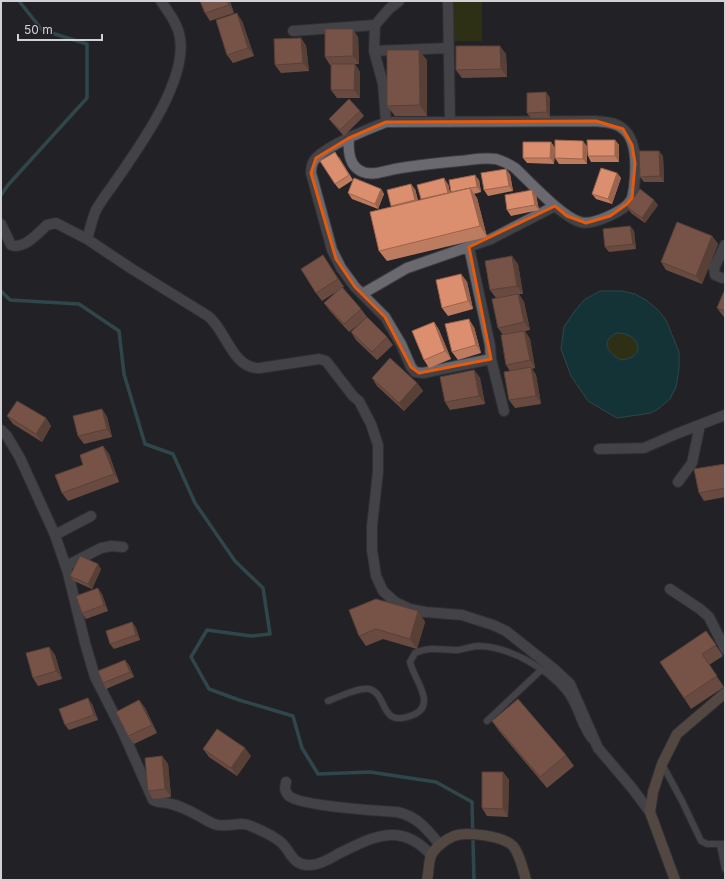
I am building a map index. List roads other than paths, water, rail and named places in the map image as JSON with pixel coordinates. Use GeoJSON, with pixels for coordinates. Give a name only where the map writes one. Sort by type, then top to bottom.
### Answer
{"type":"FeatureCollection","features":[{"type":"Feature","properties":{"kind":"main road"},"geometry":{"type":"LineString","coordinates":[[675,880],[650,812],[653,792],[662,764],[677,734],[725,693]]}},
{"type":"Feature","properties":{"kind":"main road"},"geometry":{"type":"LineString","coordinates":[[427,880],[431,855],[440,845],[454,836],[461,835],[490,836],[504,840],[514,848],[526,880]]}},
{"type":"Feature","properties":{"kind":"street"},"geometry":{"type":"LineString","coordinates":[[87,239],[95,212],[138,149],[168,94],[176,75],[180,54],[180,39],[176,24],[161,1]]}},
{"type":"Feature","properties":{"kind":"street"},"geometry":{"type":"LineString","coordinates":[[386,122],[383,84],[374,51],[375,25],[398,1]]}},
{"type":"Feature","properties":{"kind":"street"},"geometry":{"type":"LineString","coordinates":[[448,1],[450,122]]}},
{"type":"Feature","properties":{"kind":"street"},"geometry":{"type":"LineString","coordinates":[[293,31],[375,25]]}},
{"type":"Feature","properties":{"kind":"street"},"geometry":{"type":"LineString","coordinates":[[374,51],[449,48]]}},
{"type":"Feature","properties":{"kind":"street"},"geometry":{"type":"LineString","coordinates":[[349,138],[349,148],[354,166],[362,172],[370,174],[411,166],[476,159],[494,159],[508,163],[567,216],[586,223],[610,216],[631,201],[634,182],[635,157],[632,145],[623,128],[612,123],[596,121],[386,122],[349,138],[324,152],[312,163],[311,173],[332,250],[336,259],[355,287],[385,316],[415,372],[423,373],[490,359]]}},
{"type":"Feature","properties":{"kind":"street"},"geometry":{"type":"LineString","coordinates":[[362,294],[407,268],[491,239],[555,206]]}},
{"type":"Feature","properties":{"kind":"street"},"geometry":{"type":"LineString","coordinates":[[1,224],[11,245],[16,247],[21,246],[48,225],[53,223],[58,224],[87,239],[208,316],[215,323],[235,354],[246,366],[260,368],[319,359],[327,362],[353,396],[359,401],[371,424],[378,446],[378,472],[372,526],[372,550],[376,576],[383,591],[399,604],[410,609],[425,612],[456,614],[475,618],[506,631],[554,669],[570,684],[598,748],[650,812]]}},
{"type":"Feature","properties":{"kind":"street"},"geometry":{"type":"LineString","coordinates":[[722,278],[715,275],[714,268],[725,245]]}},
{"type":"Feature","properties":{"kind":"street"},"geometry":{"type":"LineString","coordinates":[[469,247],[490,344],[490,359],[504,411]]}},
{"type":"Feature","properties":{"kind":"street"},"geometry":{"type":"LineString","coordinates":[[599,449],[644,448],[725,415]]}},
{"type":"Feature","properties":{"kind":"street"},"geometry":{"type":"LineString","coordinates":[[678,482],[692,462],[700,425]]}},
{"type":"Feature","properties":{"kind":"street"},"geometry":{"type":"LineString","coordinates":[[1,430],[7,436],[20,458],[54,535],[66,566],[87,654],[95,677],[122,730],[153,800],[184,808],[216,825],[251,825],[280,841],[293,859],[303,864],[312,865],[323,862],[354,846],[386,834],[400,836],[418,843],[431,855]]}},
{"type":"Feature","properties":{"kind":"street"},"geometry":{"type":"LineString","coordinates":[[54,535],[91,516]]}},
{"type":"Feature","properties":{"kind":"street"},"geometry":{"type":"LineString","coordinates":[[66,566],[101,548],[111,546],[123,547]]}},
{"type":"Feature","properties":{"kind":"street"},"geometry":{"type":"LineString","coordinates":[[670,589],[700,609],[709,617],[725,648]]}},
{"type":"Feature","properties":{"kind":"street"},"geometry":{"type":"LineString","coordinates":[[286,782],[286,792],[291,797],[298,800],[332,806],[397,812],[407,815],[424,825],[440,845]]}},
{"type":"Feature","properties":{"kind":"lane"},"geometry":{"type":"LineString","coordinates":[[328,701],[361,689],[371,690],[377,694],[387,713],[392,717],[405,718],[417,713],[424,705],[421,688],[410,662],[415,653],[428,649],[457,650],[478,646],[520,656],[541,670],[568,694],[584,730],[598,748]]}},
{"type":"Feature","properties":{"kind":"lane"},"geometry":{"type":"LineString","coordinates":[[487,721],[541,670]]}},
{"type":"Feature","properties":{"kind":"lane"},"geometry":{"type":"LineString","coordinates":[[662,764],[700,839],[703,843],[722,845],[725,869]]}},
{"type":"Feature","properties":{"kind":"water"},"geometry":{"type":"Polygon","coordinates":[[[600,291],[622,291],[635,294],[646,300],[658,310],[666,320],[679,352],[679,368],[676,387],[670,399],[658,409],[651,413],[617,418],[588,401],[571,376],[561,349],[564,327],[584,300],[600,291]],[[616,333],[608,340],[607,344],[610,351],[621,360],[630,358],[638,350],[638,345],[635,340],[624,334],[616,333]]]}},
{"type":"Feature","properties":{"kind":"waterway"},"geometry":{"type":"LineString","coordinates":[[1,195],[8,185],[87,98],[87,44],[42,30],[19,1]]}},
{"type":"Feature","properties":{"kind":"waterway"},"geometry":{"type":"LineString","coordinates":[[1,291],[10,300],[79,304],[119,331],[124,374],[145,444],[173,454],[195,503],[235,561],[263,588],[270,634],[251,636],[207,630],[191,657],[209,689],[239,700],[293,716],[302,748],[318,774],[370,772],[436,782],[472,802],[474,880]]}}]}
